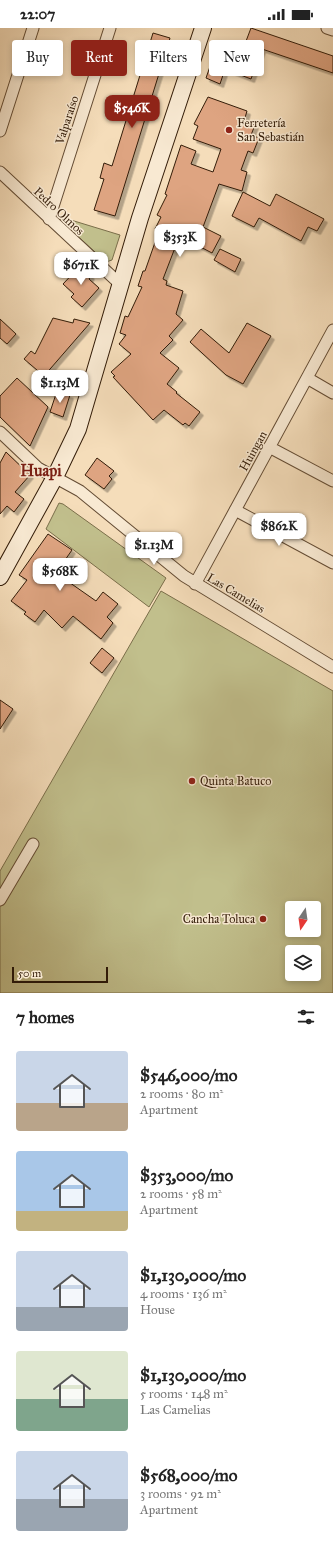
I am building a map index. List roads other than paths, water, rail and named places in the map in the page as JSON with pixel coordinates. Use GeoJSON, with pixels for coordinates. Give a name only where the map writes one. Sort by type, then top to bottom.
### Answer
{"type":"FeatureCollection","features":[{"type":"Feature","properties":{"kind":"street"},"geometry":{"type":"LineString","coordinates":[[0,131],[33,28]]}},
{"type":"Feature","properties":{"kind":"street","name":"Valparaíso"},"geometry":{"type":"LineString","coordinates":[[49,219],[110,28]]}},
{"type":"Feature","properties":{"kind":"street"},"geometry":{"type":"LineString","coordinates":[[0,577],[56,477],[72,444],[84,411],[120,284],[154,174],[203,28]]}},
{"type":"Feature","properties":{"kind":"street"},"geometry":{"type":"LineString","coordinates":[[327,28],[333,30]]}},
{"type":"Feature","properties":{"kind":"street","name":"Pedro Olmos"},"geometry":{"type":"LineString","coordinates":[[0,172],[120,284]]}},
{"type":"Feature","properties":{"kind":"street","name":"Huingan"},"geometry":{"type":"LineString","coordinates":[[195,584],[333,330]]}},
{"type":"Feature","properties":{"kind":"street"},"geometry":{"type":"LineString","coordinates":[[307,378],[333,393]]}},
{"type":"Feature","properties":{"kind":"street","name":"Las Camelias"},"geometry":{"type":"LineString","coordinates":[[0,432],[38,468],[84,494],[195,584],[333,667]]}},
{"type":"Feature","properties":{"kind":"street"},"geometry":{"type":"LineString","coordinates":[[269,447],[333,481]]}},
{"type":"Feature","properties":{"kind":"street"},"geometry":{"type":"LineString","coordinates":[[235,510],[333,563]]}},
{"type":"Feature","properties":{"kind":"street"},"geometry":{"type":"LineString","coordinates":[[0,900],[33,844]]}},
{"type":"Feature","properties":{"kind":"place","name":"Ferretería San Sebastián"},"geometry":{"type":"Point","coordinates":[229,130]}},
{"type":"Feature","properties":{"kind":"place","name":"Quinta Batuco"},"geometry":{"type":"Point","coordinates":[192,781]}},
{"type":"Feature","properties":{"kind":"place","name":"Cancha Toluca"},"geometry":{"type":"Point","coordinates":[263,919]}},
{"type":"Feature","properties":{"kind":"district","name":"Huapi"},"geometry":{"type":"Point","coordinates":[41,470]}}]}
